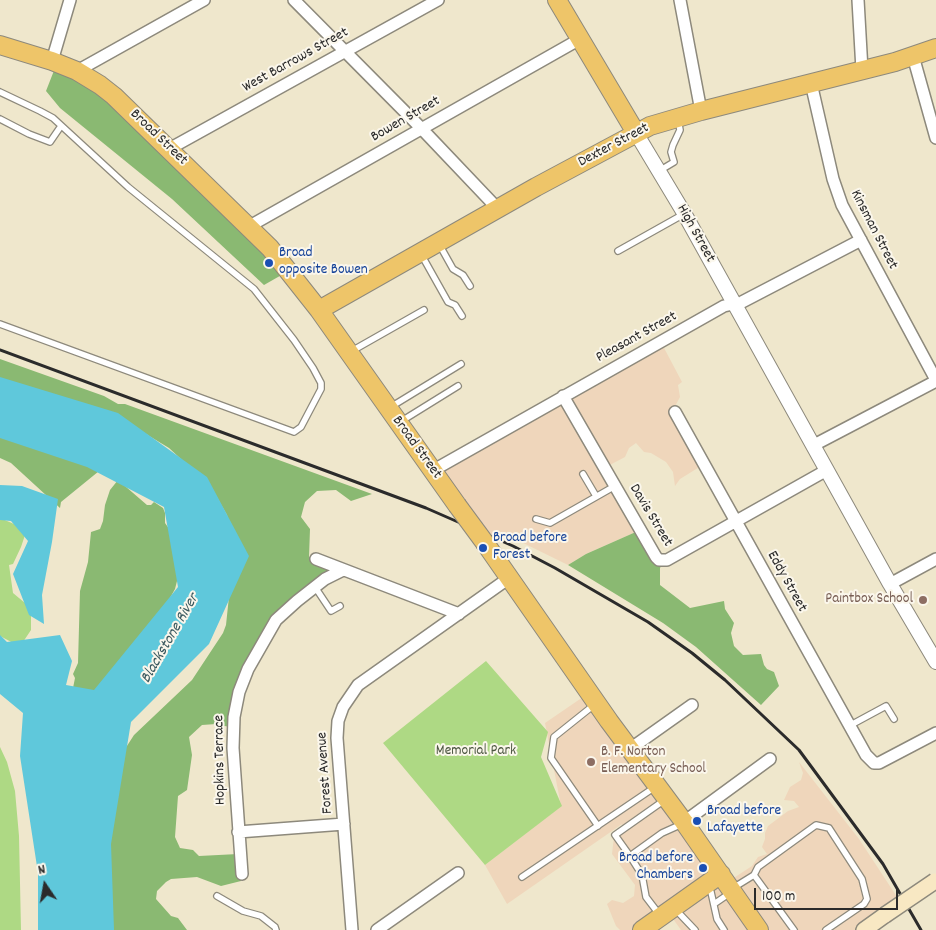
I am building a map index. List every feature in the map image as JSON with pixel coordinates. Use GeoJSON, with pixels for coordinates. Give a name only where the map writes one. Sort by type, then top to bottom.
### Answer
{"type":"FeatureCollection","features":[{"type":"Feature","properties":{"kind":"main road","name":"High Street"},"geometry":{"type":"LineString","coordinates":[[557,0],[636,133]]}},
{"type":"Feature","properties":{"kind":"main road","name":"Broad Street"},"geometry":{"type":"LineString","coordinates":[[0,45],[52,61],[77,71],[100,85],[169,149],[283,263],[319,310],[398,424],[721,874],[756,929]]}},
{"type":"Feature","properties":{"kind":"main road","name":"Dexter Street"},"geometry":{"type":"LineString","coordinates":[[319,310],[650,126],[678,117],[862,70],[936,48]]}},
{"type":"Feature","properties":{"kind":"main road"},"geometry":{"type":"LineString","coordinates":[[642,930],[721,874]]}},
{"type":"Feature","properties":{"kind":"main road"},"geometry":{"type":"LineString","coordinates":[[864,930],[936,880]]}},
{"type":"Feature","properties":{"kind":"street"},"geometry":{"type":"LineString","coordinates":[[52,61],[70,0]]}},
{"type":"Feature","properties":{"kind":"street"},"geometry":{"type":"LineString","coordinates":[[77,71],[204,0]]}},
{"type":"Feature","properties":{"kind":"street"},"geometry":{"type":"LineString","coordinates":[[294,0],[498,209]]}},
{"type":"Feature","properties":{"kind":"street","name":"West Barrows Street"},"geometry":{"type":"LineString","coordinates":[[169,149],[438,0]]}},
{"type":"Feature","properties":{"kind":"street"},"geometry":{"type":"LineString","coordinates":[[680,0],[701,111]]}},
{"type":"Feature","properties":{"kind":"street"},"geometry":{"type":"LineString","coordinates":[[858,0],[862,70]]}},
{"type":"Feature","properties":{"kind":"street","name":"Bowen Street"},"geometry":{"type":"LineString","coordinates":[[248,227],[580,39]]}},
{"type":"Feature","properties":{"kind":"street"},"geometry":{"type":"LineString","coordinates":[[913,56],[936,138]]}},
{"type":"Feature","properties":{"kind":"street","name":"Kinsman Street"},"geometry":{"type":"LineString","coordinates":[[811,83],[833,179],[842,205],[936,380]]}},
{"type":"Feature","properties":{"kind":"street","name":"High Street"},"geometry":{"type":"LineString","coordinates":[[636,133],[684,214],[890,584],[936,662]]}},
{"type":"Feature","properties":{"kind":"street","name":"Pleasant Street"},"geometry":{"type":"LineString","coordinates":[[432,471],[724,306],[735,305],[861,240]]}},
{"type":"Feature","properties":{"kind":"street"},"geometry":{"type":"LineString","coordinates":[[814,445],[936,380]]}},
{"type":"Feature","properties":{"kind":"street","name":"Davis Street"},"geometry":{"type":"LineString","coordinates":[[563,396],[659,560],[667,560],[827,470]]}},
{"type":"Feature","properties":{"kind":"street","name":"Eddy Street"},"geometry":{"type":"LineString","coordinates":[[676,412],[866,755],[874,763],[884,761],[936,733]]}},
{"type":"Feature","properties":{"kind":"street"},"geometry":{"type":"LineString","coordinates":[[316,559],[459,614]]}},
{"type":"Feature","properties":{"kind":"street"},"geometry":{"type":"LineString","coordinates":[[890,584],[936,559]]}},
{"type":"Feature","properties":{"kind":"street","name":"Hopkins Terrace"},"geometry":{"type":"LineString","coordinates":[[242,874],[232,728],[239,692],[248,669],[276,620],[325,579],[343,570]]}},
{"type":"Feature","properties":{"kind":"street","name":"Forest Avenue"},"geometry":{"type":"LineString","coordinates":[[352,930],[337,738],[338,721],[347,699],[358,685],[369,676],[508,578]]}},
{"type":"Feature","properties":{"kind":"street"},"geometry":{"type":"LineString","coordinates":[[630,748],[692,705]]}},
{"type":"Feature","properties":{"kind":"street"},"geometry":{"type":"LineString","coordinates":[[684,822],[770,758]]}},
{"type":"Feature","properties":{"kind":"street"},"geometry":{"type":"LineString","coordinates":[[238,832],[344,824]]}},
{"type":"Feature","properties":{"kind":"street"},"geometry":{"type":"LineString","coordinates":[[377,930],[458,873]]}},
{"type":"Feature","properties":{"kind":"lane"},"geometry":{"type":"LineString","coordinates":[[0,92],[40,111],[61,126],[128,187],[254,289],[294,340],[313,368],[321,382],[321,389],[301,427],[294,432],[0,324]]}},
{"type":"Feature","properties":{"kind":"lane"},"geometry":{"type":"LineString","coordinates":[[659,171],[674,162],[673,145],[680,130],[678,117]]}},
{"type":"Feature","properties":{"kind":"lane"},"geometry":{"type":"LineString","coordinates":[[0,119],[29,134],[50,142],[61,126]]}},
{"type":"Feature","properties":{"kind":"lane"},"geometry":{"type":"LineString","coordinates":[[618,251],[684,214]]}},
{"type":"Feature","properties":{"kind":"lane"},"geometry":{"type":"LineString","coordinates":[[438,243],[453,269],[463,275],[470,286]]}},
{"type":"Feature","properties":{"kind":"lane"},"geometry":{"type":"LineString","coordinates":[[420,253],[448,302],[455,305],[462,316]]}},
{"type":"Feature","properties":{"kind":"lane"},"geometry":{"type":"LineString","coordinates":[[349,353],[424,310]]}},
{"type":"Feature","properties":{"kind":"lane"},"geometry":{"type":"LineString","coordinates":[[388,409],[461,364]]}},
{"type":"Feature","properties":{"kind":"lane"},"geometry":{"type":"LineString","coordinates":[[398,424],[458,386]]}},
{"type":"Feature","properties":{"kind":"lane"},"geometry":{"type":"LineString","coordinates":[[583,474],[596,496]]}},
{"type":"Feature","properties":{"kind":"lane"},"geometry":{"type":"LineString","coordinates":[[536,519],[550,523],[615,486]]}},
{"type":"Feature","properties":{"kind":"lane"},"geometry":{"type":"LineString","coordinates":[[315,587],[331,611],[340,606]]}},
{"type":"Feature","properties":{"kind":"lane"},"geometry":{"type":"LineString","coordinates":[[597,703],[554,737],[550,758],[598,826]]}},
{"type":"Feature","properties":{"kind":"lane"},"geometry":{"type":"LineString","coordinates":[[849,726],[886,706],[894,719]]}},
{"type":"Feature","properties":{"kind":"lane"},"geometry":{"type":"LineString","coordinates":[[522,878],[598,826],[662,792]]}},
{"type":"Feature","properties":{"kind":"lane"},"geometry":{"type":"LineString","coordinates":[[662,792],[615,835],[642,875],[646,897],[695,930]]}},
{"type":"Feature","properties":{"kind":"lane"},"geometry":{"type":"LineString","coordinates":[[630,856],[662,834],[684,822]]}},
{"type":"Feature","properties":{"kind":"lane"},"geometry":{"type":"LineString","coordinates":[[714,904],[754,875],[758,867],[816,825],[829,828],[862,879],[867,900],[826,930]]}},
{"type":"Feature","properties":{"kind":"lane"},"geometry":{"type":"LineString","coordinates":[[754,875],[792,929]]}},
{"type":"Feature","properties":{"kind":"lane"},"geometry":{"type":"LineString","coordinates":[[706,884],[711,892],[718,919],[724,930]]}},
{"type":"Feature","properties":{"kind":"lane"},"geometry":{"type":"LineString","coordinates":[[217,896],[243,911],[261,916],[275,927],[276,930]]}},
{"type":"Feature","properties":{"kind":"shaded area"},"geometry":{"type":"Polygon","coordinates":[[[663,346],[682,382],[678,385],[680,397],[673,410],[701,466],[680,479],[675,486],[673,472],[666,462],[651,453],[644,452],[636,443],[629,448],[625,457],[604,468],[638,531],[586,554],[568,565],[507,535],[489,551],[434,474],[663,346]]]}},
{"type":"Feature","properties":{"kind":"shaded area"},"geometry":{"type":"Polygon","coordinates":[[[583,697],[655,799],[661,795],[726,883],[752,866],[758,857],[767,854],[762,847],[768,826],[788,811],[799,807],[794,801],[784,800],[790,787],[801,780],[803,773],[799,762],[859,839],[901,903],[865,930],[681,930],[671,916],[648,930],[620,930],[616,926],[607,904],[612,900],[623,903],[634,896],[635,885],[612,854],[614,837],[622,832],[622,824],[507,904],[485,865],[561,806],[545,723],[583,697]]]}},
{"type":"Feature","properties":{"kind":"green space"},"geometry":{"type":"Polygon","coordinates":[[[55,68],[110,98],[285,273],[264,285],[172,199],[60,108],[46,91],[55,68]]]}},
{"type":"Feature","properties":{"kind":"green space"},"geometry":{"type":"Polygon","coordinates":[[[0,359],[104,396],[118,404],[125,404],[372,494],[351,501],[336,490],[317,491],[305,502],[301,517],[310,529],[309,557],[335,567],[277,621],[246,675],[234,728],[216,724],[202,725],[189,737],[192,755],[187,790],[178,796],[175,837],[180,848],[193,850],[199,856],[238,854],[241,881],[221,886],[197,877],[171,879],[166,882],[157,891],[156,899],[171,916],[178,918],[187,930],[110,930],[98,823],[125,749],[134,735],[192,680],[223,633],[226,625],[234,549],[227,515],[216,496],[195,472],[169,448],[136,428],[0,379],[0,359]]]}},
{"type":"Feature","properties":{"kind":"green space"},"geometry":{"type":"Polygon","coordinates":[[[0,426],[104,467],[61,502],[60,508],[11,463],[0,458],[0,426]]]}},
{"type":"Feature","properties":{"kind":"green space"},"geometry":{"type":"Polygon","coordinates":[[[118,480],[147,505],[151,505],[154,502],[163,508],[165,523],[170,530],[182,561],[175,589],[150,634],[94,694],[70,703],[75,678],[73,674],[78,663],[80,591],[88,562],[91,532],[100,529],[110,490],[118,480]]]}},
{"type":"Feature","properties":{"kind":"green space"},"geometry":{"type":"Polygon","coordinates":[[[0,518],[14,524],[25,535],[13,564],[9,565],[13,593],[31,608],[31,630],[23,642],[17,645],[0,636],[0,518]]]}},
{"type":"Feature","properties":{"kind":"green space"},"geometry":{"type":"Polygon","coordinates":[[[638,531],[663,563],[660,568],[660,585],[690,608],[724,601],[725,609],[734,623],[731,633],[734,646],[743,655],[761,654],[764,665],[767,669],[774,672],[779,686],[761,705],[696,647],[663,623],[568,565],[586,554],[638,531]]]}},
{"type":"Feature","properties":{"kind":"green space","name":"Memorial Park"},"geometry":{"type":"Polygon","coordinates":[[[486,661],[548,732],[541,757],[562,806],[485,865],[383,743],[486,661]]]}},
{"type":"Feature","properties":{"kind":"green space"},"geometry":{"type":"Polygon","coordinates":[[[0,747],[7,762],[15,791],[19,836],[21,930],[0,930],[0,747]]]}},
{"type":"Feature","properties":{"kind":"water","name":"Blackstone River"},"geometry":{"type":"Polygon","coordinates":[[[0,377],[118,413],[207,477],[249,556],[209,644],[131,722],[111,844],[114,930],[38,930],[38,873],[20,756],[23,713],[0,694],[0,635],[7,642],[60,635],[72,661],[66,685],[94,690],[178,587],[164,507],[87,467],[0,438],[0,377]]]}},
{"type":"Feature","properties":{"kind":"water"},"geometry":{"type":"Polygon","coordinates":[[[0,485],[22,486],[58,499],[42,595],[44,624],[29,615],[13,574],[28,541],[11,521],[0,520],[0,485]]]}},
{"type":"Feature","properties":{"kind":"railway"},"geometry":{"type":"LineString","coordinates":[[0,350],[426,508],[513,546],[648,622],[692,653],[725,680],[799,750],[883,864],[921,930]]}},
{"type":"Feature","properties":{"kind":"place","name":"Broad opposite Bowen"},"geometry":{"type":"Point","coordinates":[269,263]}},
{"type":"Feature","properties":{"kind":"place","name":"Broad before Forest"},"geometry":{"type":"Point","coordinates":[483,548]}},
{"type":"Feature","properties":{"kind":"place","name":"Paintbox School"},"geometry":{"type":"Point","coordinates":[923,600]}},
{"type":"Feature","properties":{"kind":"place","name":"B. F. Norton Elementary School"},"geometry":{"type":"Point","coordinates":[591,762]}},
{"type":"Feature","properties":{"kind":"place","name":"Broad before Lafayette"},"geometry":{"type":"Point","coordinates":[697,821]}},
{"type":"Feature","properties":{"kind":"place","name":"Broad before Chambers"},"geometry":{"type":"Point","coordinates":[703,868]}}]}
